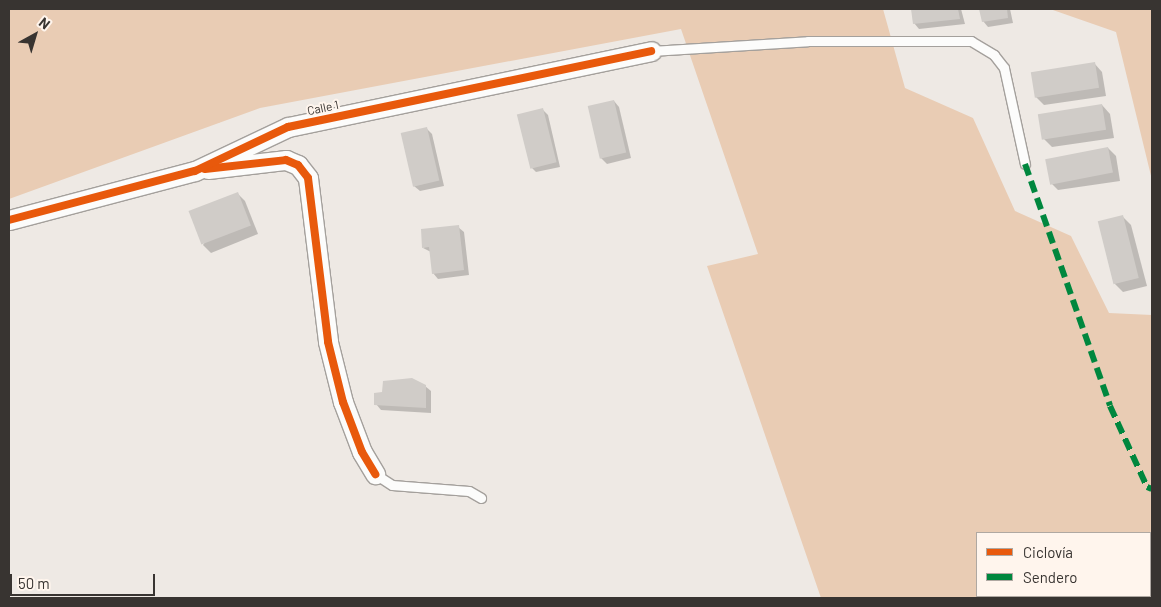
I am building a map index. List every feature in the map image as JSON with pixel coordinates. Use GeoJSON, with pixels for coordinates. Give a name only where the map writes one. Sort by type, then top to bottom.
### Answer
{"type":"FeatureCollection","features":[{"type":"Feature","properties":{"kind":"street","name":"Calle 1"},"geometry":{"type":"LineString","coordinates":[[9,220],[195,171],[288,127],[651,51]]}},
{"type":"Feature","properties":{"kind":"street"},"geometry":{"type":"LineString","coordinates":[[195,171],[286,160],[298,165],[308,178],[328,342],[343,402],[362,452],[375,474]]}},
{"type":"Feature","properties":{"kind":"lane"},"geometry":{"type":"LineString","coordinates":[[651,51],[808,41],[971,41],[994,55],[1004,68],[1025,164]]}},
{"type":"Feature","properties":{"kind":"lane"},"geometry":{"type":"LineString","coordinates":[[375,474],[392,485],[469,492],[481,498]]}},
{"type":"Feature","properties":{"kind":"shaded area"},"geometry":{"type":"Polygon","coordinates":[[[9,9],[883,9],[905,88],[973,118],[1015,211],[1071,236],[1109,313],[1152,315],[1152,598],[821,598],[707,266],[758,254],[681,29],[260,108],[9,199],[9,9]]]}},
{"type":"Feature","properties":{"kind":"shaded area"},"geometry":{"type":"Polygon","coordinates":[[[1050,9],[1152,9],[1152,180],[1116,32],[1050,9]]]}},
{"type":"Feature","properties":{"kind":"building"},"geometry":{"type":"Polygon","coordinates":[[[911,9],[958,9],[960,19],[913,24],[911,9]]]}},
{"type":"Feature","properties":{"kind":"building"},"geometry":{"type":"Polygon","coordinates":[[[979,9],[1007,9],[1008,18],[982,22],[979,9]]]}},
{"type":"Feature","properties":{"kind":"building"},"geometry":{"type":"Polygon","coordinates":[[[1095,62],[1099,88],[1035,98],[1031,72],[1095,62]]]}},
{"type":"Feature","properties":{"kind":"building"},"geometry":{"type":"Polygon","coordinates":[[[614,100],[626,153],[600,159],[588,106],[614,100]]]}},
{"type":"Feature","properties":{"kind":"building"},"geometry":{"type":"Polygon","coordinates":[[[1102,104],[1106,130],[1042,140],[1038,114],[1102,104]]]}},
{"type":"Feature","properties":{"kind":"building"},"geometry":{"type":"Polygon","coordinates":[[[543,108],[557,162],[530,169],[517,115],[543,108]]]}},
{"type":"Feature","properties":{"kind":"building"},"geometry":{"type":"Polygon","coordinates":[[[427,127],[439,181],[413,187],[401,133],[427,127]]]}},
{"type":"Feature","properties":{"kind":"building"},"geometry":{"type":"Polygon","coordinates":[[[1108,147],[1113,173],[1050,185],[1045,159],[1108,147]]]}},
{"type":"Feature","properties":{"kind":"building"},"geometry":{"type":"Polygon","coordinates":[[[238,192],[251,226],[201,245],[189,211],[238,192]]]}},
{"type":"Feature","properties":{"kind":"building"},"geometry":{"type":"Polygon","coordinates":[[[1123,215],[1139,278],[1113,284],[1098,221],[1123,215]]]}},
{"type":"Feature","properties":{"kind":"building"},"geometry":{"type":"Polygon","coordinates":[[[459,225],[464,270],[432,274],[429,247],[422,248],[421,229],[459,225]]]}},
{"type":"Feature","properties":{"kind":"building"},"geometry":{"type":"Polygon","coordinates":[[[412,378],[426,385],[426,408],[374,405],[374,393],[382,392],[383,381],[412,378]]]}},
{"type":"Feature","properties":{"kind":"marked path"},"geometry":{"type":"LineString","coordinates":[[1025,164],[1110,406],[1147,487],[1152,489]]}},
{"type":"Feature","properties":{"kind":"cycle path"},"geometry":{"type":"LineString","coordinates":[[9,220],[195,171],[288,127],[651,51]]}},
{"type":"Feature","properties":{"kind":"cycle path"},"geometry":{"type":"LineString","coordinates":[[205,169],[286,160],[298,165],[308,178],[328,342],[343,402],[362,452],[375,474]]}}]}
